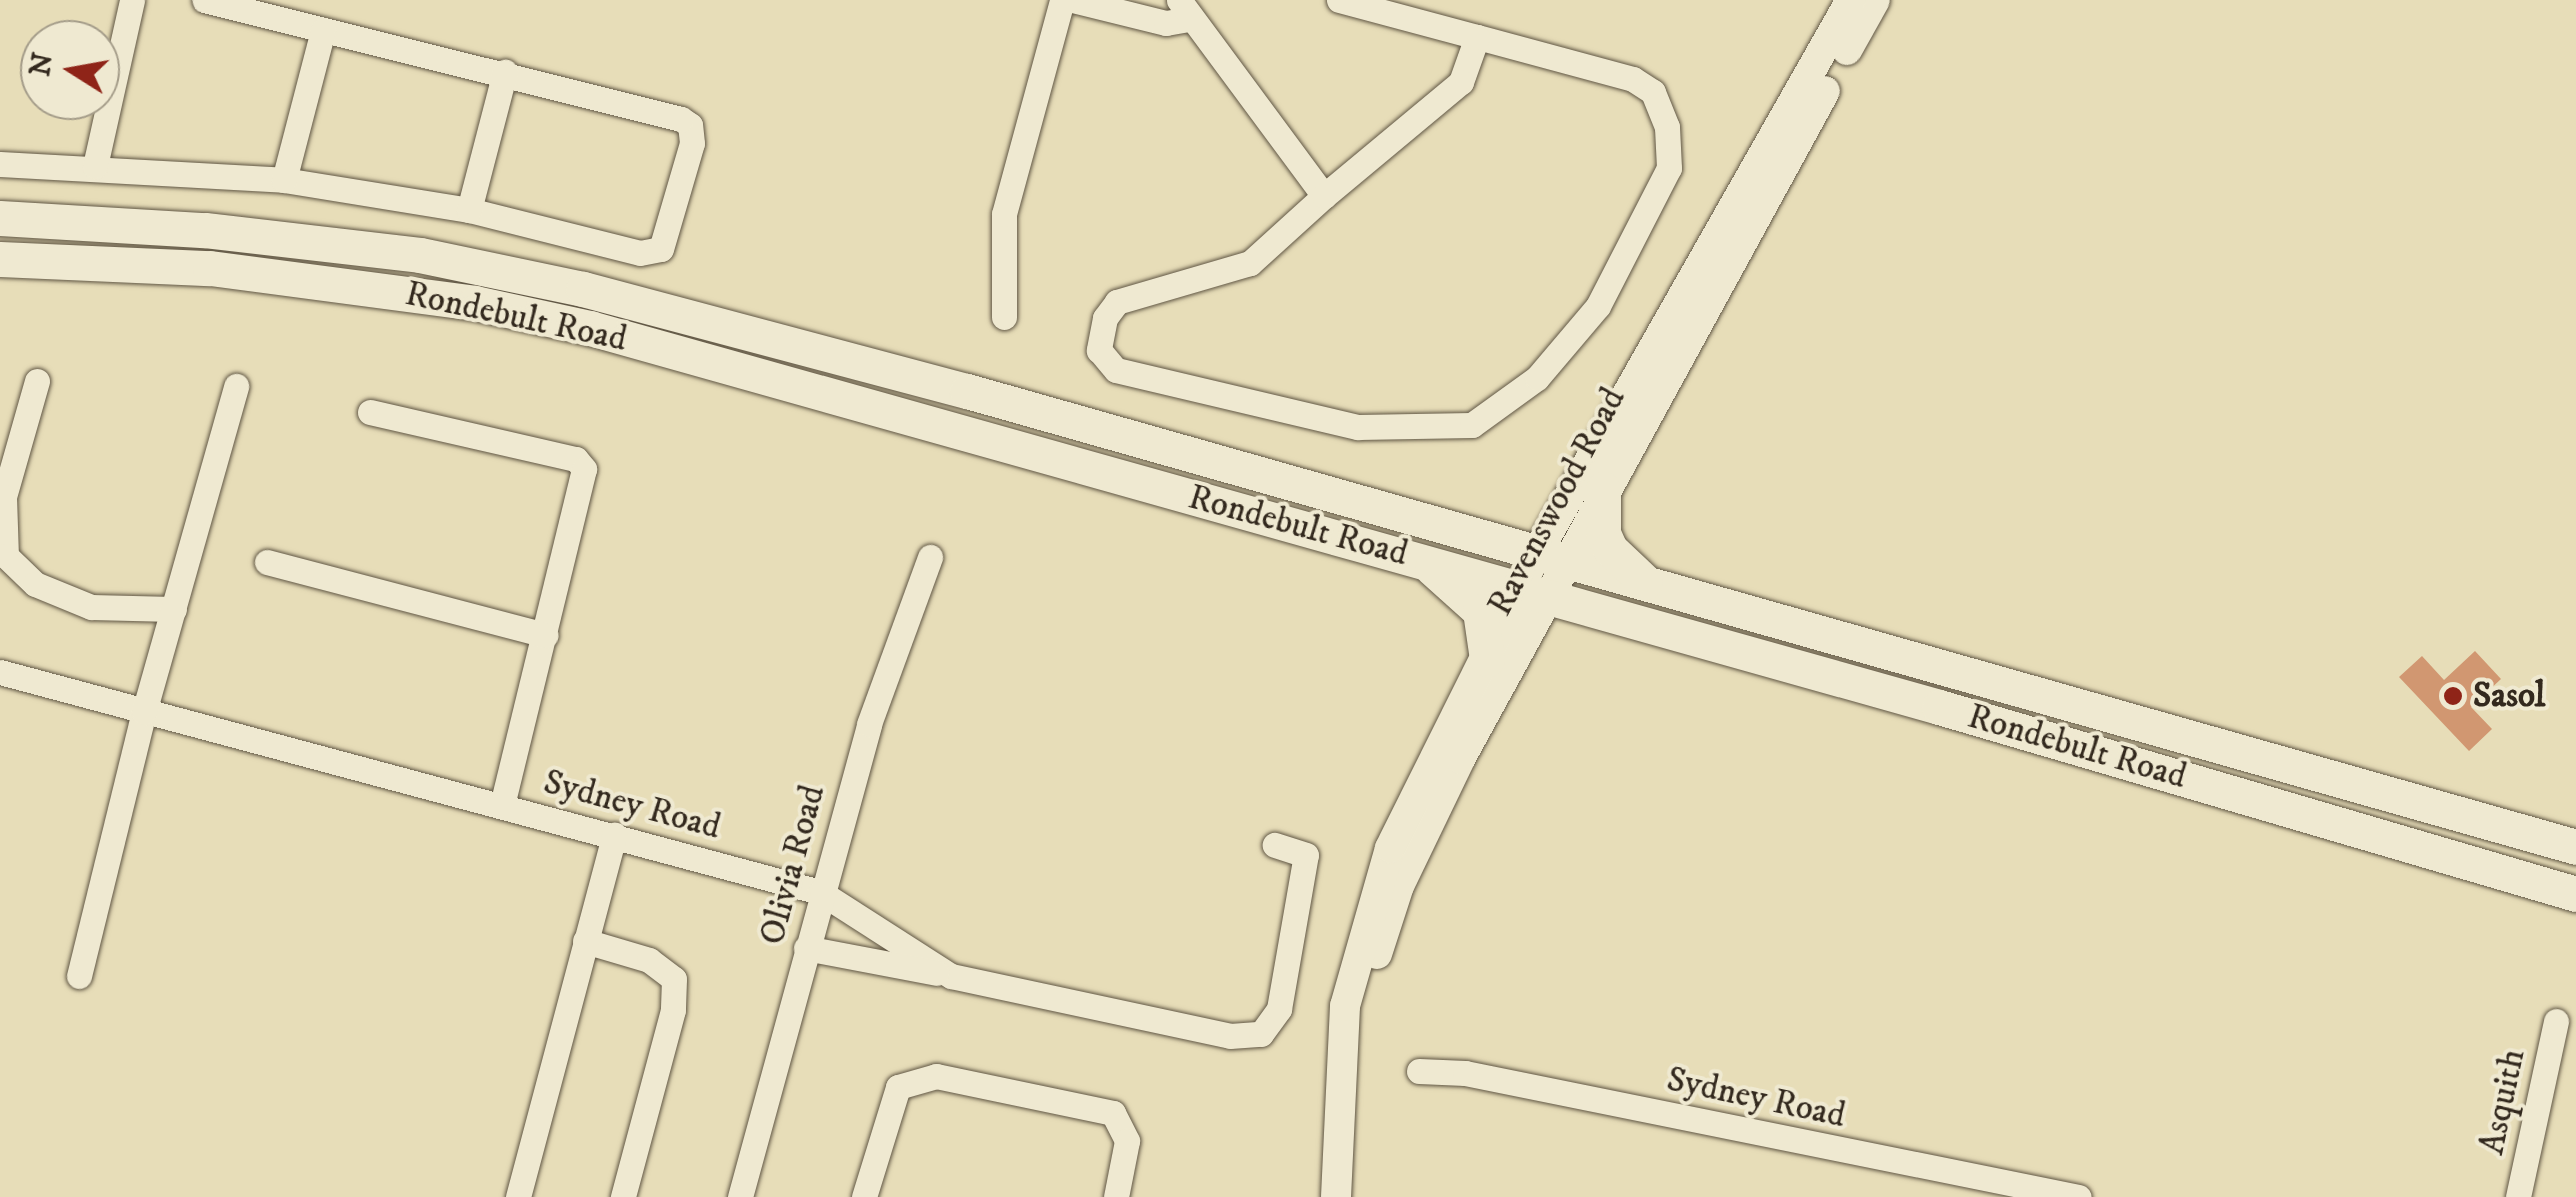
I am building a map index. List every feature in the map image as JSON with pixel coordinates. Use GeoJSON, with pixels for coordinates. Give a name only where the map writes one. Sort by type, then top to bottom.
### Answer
{"type":"FeatureCollection","features":[{"type":"Feature","properties":{"kind":"main road","name":"Rondebult Road"},"geometry":{"type":"LineString","coordinates":[[0,218],[205,230],[401,253],[583,289],[2576,846]]}},
{"type":"Feature","properties":{"kind":"main road","name":"Rondebult Road"},"geometry":{"type":"LineString","coordinates":[[0,259],[210,268],[475,302],[590,328],[1537,592],[2576,894]]}},
{"type":"Feature","properties":{"kind":"main road"},"geometry":{"type":"LineString","coordinates":[[1603,490],[1603,533],[1610,549],[1649,585]]}},
{"type":"Feature","properties":{"kind":"main road"},"geometry":{"type":"LineString","coordinates":[[1420,559],[1480,611],[1487,659]]}},
{"type":"Feature","properties":{"kind":"street"},"geometry":{"type":"LineString","coordinates":[[94,166],[132,0]]}},
{"type":"Feature","properties":{"kind":"street"},"geometry":{"type":"LineString","coordinates":[[0,164],[94,166],[284,180],[469,210],[652,254],[665,237],[692,144],[690,126],[682,119],[205,0]]}},
{"type":"Feature","properties":{"kind":"street"},"geometry":{"type":"LineString","coordinates":[[1004,317],[1004,214],[1062,0]]}},
{"type":"Feature","properties":{"kind":"street"},"geometry":{"type":"LineString","coordinates":[[1073,0],[1166,23],[1184,9],[1324,196]]}},
{"type":"Feature","properties":{"kind":"street"},"geometry":{"type":"LineString","coordinates":[[1340,0],[1633,79],[1660,104],[1669,168],[1632,248],[1578,336],[1489,416],[1472,425],[1407,431],[1288,414],[1103,362],[1105,318],[1117,302],[1223,266],[1250,263],[1460,82],[1477,37]]}},
{"type":"Feature","properties":{"kind":"street","name":"Ravenswood Road"},"geometry":{"type":"LineString","coordinates":[[1552,558],[1603,490],[1850,0]]}},
{"type":"Feature","properties":{"kind":"street","name":"Ravenswood Road"},"geometry":{"type":"LineString","coordinates":[[1342,1056],[1422,834],[1552,558],[1761,183],[1875,0]]}},
{"type":"Feature","properties":{"kind":"street"},"geometry":{"type":"LineString","coordinates":[[284,180],[323,30]]}},
{"type":"Feature","properties":{"kind":"street"},"geometry":{"type":"LineString","coordinates":[[469,210],[505,72]]}},
{"type":"Feature","properties":{"kind":"street"},"geometry":{"type":"LineString","coordinates":[[37,380],[4,497],[6,556],[35,584],[91,607],[174,609]]}},
{"type":"Feature","properties":{"kind":"street"},"geometry":{"type":"LineString","coordinates":[[79,976],[144,712],[236,386]]}},
{"type":"Feature","properties":{"kind":"street"},"geometry":{"type":"LineString","coordinates":[[370,412],[576,459],[584,469],[502,806]]}},
{"type":"Feature","properties":{"kind":"street","name":"Olivia Road"},"geometry":{"type":"LineString","coordinates":[[740,1197],[820,892],[869,724],[930,556]]}},
{"type":"Feature","properties":{"kind":"street"},"geometry":{"type":"LineString","coordinates":[[268,562],[546,634]]}},
{"type":"Feature","properties":{"kind":"street","name":"Ravenswood Road"},"geometry":{"type":"LineString","coordinates":[[1336,1197],[1345,1006],[1378,881],[1487,659],[1537,592]]}},
{"type":"Feature","properties":{"kind":"street","name":"Sydney Road"},"geometry":{"type":"LineString","coordinates":[[0,672],[820,892],[952,976],[1230,1036],[1261,1034],[1278,1009],[1306,855],[1275,845]]}},
{"type":"Feature","properties":{"kind":"street"},"geometry":{"type":"LineString","coordinates":[[518,1197],[614,836]]}},
{"type":"Feature","properties":{"kind":"street"},"geometry":{"type":"LineString","coordinates":[[585,942],[649,960],[674,978],[673,1010],[623,1197]]}},
{"type":"Feature","properties":{"kind":"street"},"geometry":{"type":"LineString","coordinates":[[806,948],[952,976]]}},
{"type":"Feature","properties":{"kind":"street","name":"Asquith"},"geometry":{"type":"LineString","coordinates":[[2518,1197],[2556,1021]]}},
{"type":"Feature","properties":{"kind":"street","name":"Sydney Road"},"geometry":{"type":"LineString","coordinates":[[1419,1071],[1465,1073],[2079,1197]]}},
{"type":"Feature","properties":{"kind":"street"},"geometry":{"type":"LineString","coordinates":[[864,1197],[898,1087],[936,1076],[1113,1113],[1127,1141],[1116,1197]]}},
{"type":"Feature","properties":{"kind":"building"},"geometry":{"type":"Polygon","coordinates":[[[2475,651],[2501,679],[2471,707],[2492,729],[2469,751],[2399,677],[2422,656],[2444,680],[2475,651]]]}},
{"type":"Feature","properties":{"kind":"place","name":"Sasol"},"geometry":{"type":"Point","coordinates":[2453,696]}}]}
